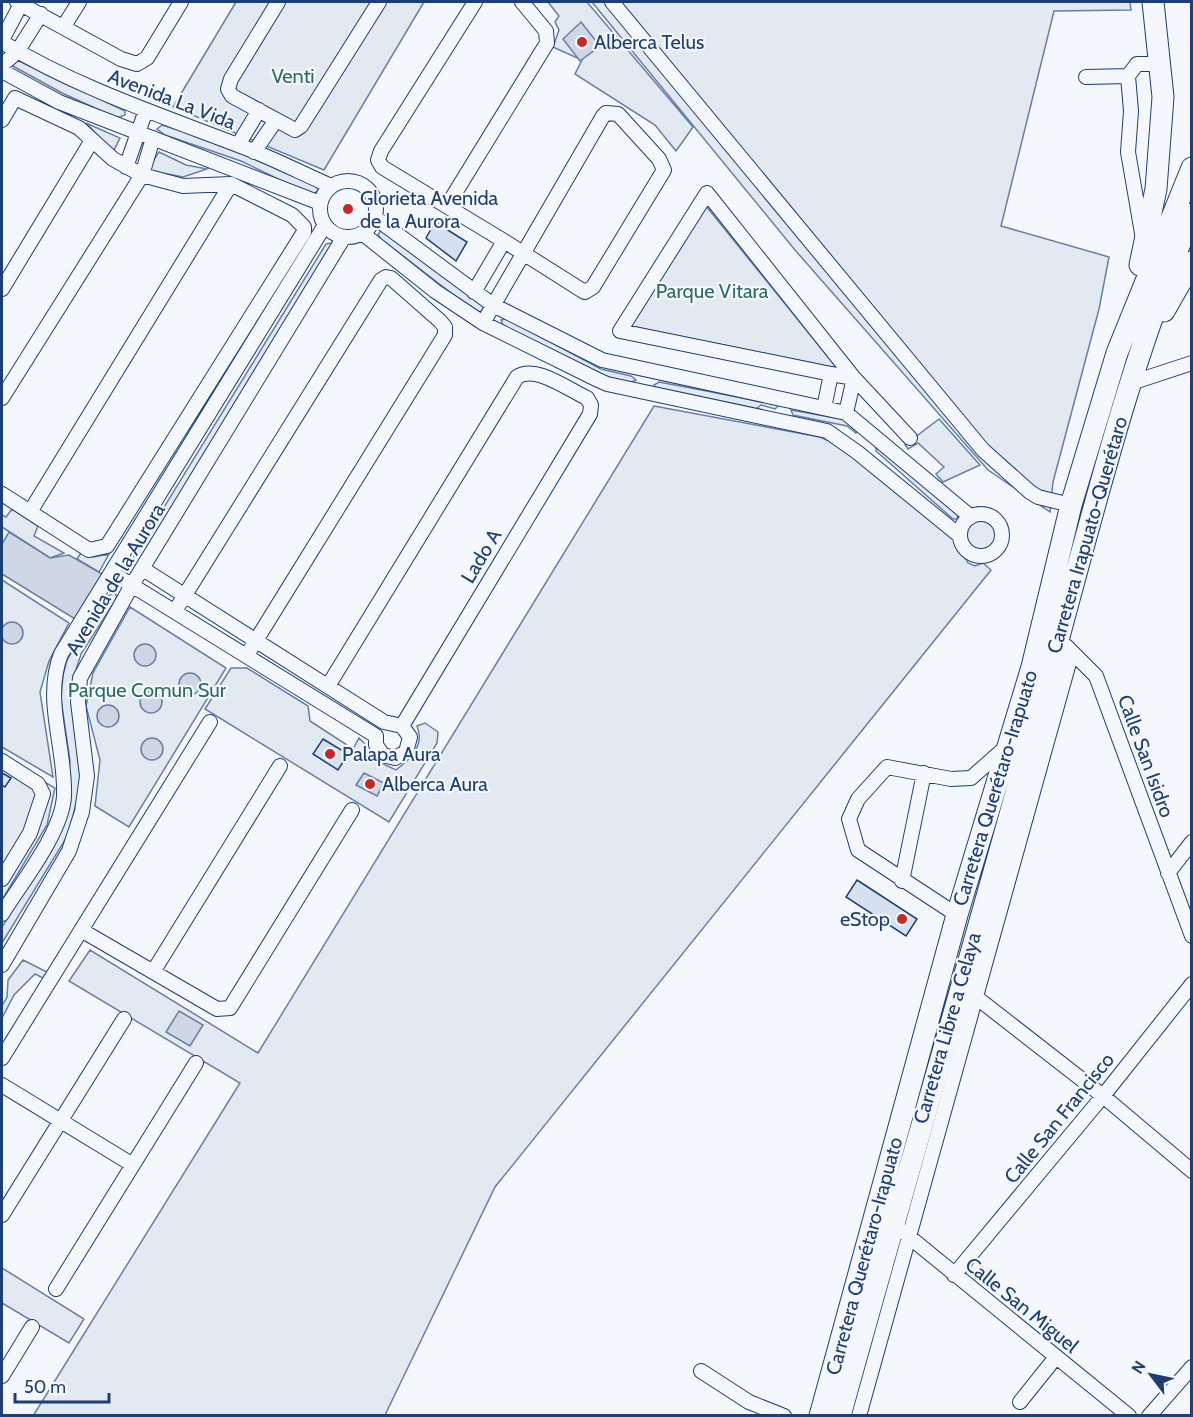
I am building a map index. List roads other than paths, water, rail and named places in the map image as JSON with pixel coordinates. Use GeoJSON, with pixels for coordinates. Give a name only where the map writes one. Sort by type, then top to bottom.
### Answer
{"type":"FeatureCollection","features":[{"type":"Feature","properties":{"kind":"highway"},"geometry":{"type":"LineString","coordinates":[[1117,353],[1156,189],[1163,97],[1153,2]]}},
{"type":"Feature","properties":{"kind":"highway","name":"Carretera Querétaro-Irapuato"},"geometry":{"type":"LineString","coordinates":[[820,1416],[957,915],[1032,667],[1071,505],[1117,353],[1191,168]]}},
{"type":"Feature","properties":{"kind":"highway","name":"Carretera Irapuato-Querétaro"},"geometry":{"type":"LineString","coordinates":[[840,1416],[901,1230],[1055,682],[1065,645],[1089,519],[1138,359],[1170,265],[1191,214]]}},
{"type":"Feature","properties":{"kind":"highway"},"geometry":{"type":"LineString","coordinates":[[1138,359],[1191,262]]}},
{"type":"Feature","properties":{"kind":"street"},"geometry":{"type":"LineString","coordinates":[[64,26],[79,2]]}},
{"type":"Feature","properties":{"kind":"street"},"geometry":{"type":"LineString","coordinates":[[2,41],[19,3],[121,59],[137,64],[147,58],[181,2]]}},
{"type":"Feature","properties":{"kind":"street"},"geometry":{"type":"LineString","coordinates":[[278,2],[228,86],[232,96],[293,130],[301,126],[379,2]]}},
{"type":"Feature","properties":{"kind":"street"},"geometry":{"type":"LineString","coordinates":[[475,2],[378,160],[388,171],[504,241],[524,254],[583,291],[593,287],[664,170],[659,159],[618,114],[610,112],[603,116],[524,254],[483,323]]}},
{"type":"Feature","properties":{"kind":"street"},"geometry":{"type":"LineString","coordinates":[[447,206],[547,43],[546,32],[522,2]]}},
{"type":"Feature","properties":{"kind":"street"},"geometry":{"type":"LineString","coordinates":[[612,2],[983,450],[1030,492],[1038,497],[1071,505]]}},
{"type":"Feature","properties":{"kind":"street"},"geometry":{"type":"LineString","coordinates":[[2,65],[17,52],[41,14]]}},
{"type":"Feature","properties":{"kind":"street","name":"Avenida La Vida"},"geometry":{"type":"LineString","coordinates":[[2,41],[17,52],[75,81],[238,145],[331,186]]}},
{"type":"Feature","properties":{"kind":"street"},"geometry":{"type":"LineString","coordinates":[[1144,246],[1128,152],[1131,111],[1128,76],[1137,64],[1160,64]]}},
{"type":"Feature","properties":{"kind":"street"},"geometry":{"type":"LineString","coordinates":[[2,71],[59,102],[320,203]]}},
{"type":"Feature","properties":{"kind":"street"},"geometry":{"type":"LineString","coordinates":[[1086,77],[1128,76]]}},
{"type":"Feature","properties":{"kind":"street"},"geometry":{"type":"LineString","coordinates":[[2,120],[15,98],[79,128],[91,142],[126,167],[142,175],[183,186],[231,184],[292,215],[300,221],[304,232],[107,546],[95,550],[84,548],[2,494]]}},
{"type":"Feature","properties":{"kind":"street"},"geometry":{"type":"LineString","coordinates":[[126,167],[146,110]]}},
{"type":"Feature","properties":{"kind":"street"},"geometry":{"type":"LineString","coordinates":[[238,145],[259,110]]}},
{"type":"Feature","properties":{"kind":"street"},"geometry":{"type":"LineString","coordinates":[[254,152],[276,120]]}},
{"type":"Feature","properties":{"kind":"street"},"geometry":{"type":"LineString","coordinates":[[2,399],[142,175],[153,138]]}},
{"type":"Feature","properties":{"kind":"street"},"geometry":{"type":"LineString","coordinates":[[2,289],[91,142]]}},
{"type":"Feature","properties":{"kind":"street"},"geometry":{"type":"LineString","coordinates":[[345,182],[362,185],[374,199],[374,217],[362,233],[344,237],[335,234],[325,225],[320,203],[331,186],[345,182]]}},
{"type":"Feature","properties":{"kind":"street"},"geometry":{"type":"LineString","coordinates":[[30,512],[231,184]]}},
{"type":"Feature","properties":{"kind":"street"},"geometry":{"type":"LineString","coordinates":[[854,378],[620,331],[707,193],[854,378],[910,438]]}},
{"type":"Feature","properties":{"kind":"street"},"geometry":{"type":"LineString","coordinates":[[374,217],[493,305],[602,360],[846,413],[971,517]]}},
{"type":"Feature","properties":{"kind":"street","name":"Avenida de la Aurora"},"geometry":{"type":"LineString","coordinates":[[2,914],[57,821],[64,797],[61,745],[52,691],[61,654],[325,225]]}},
{"type":"Feature","properties":{"kind":"street"},"geometry":{"type":"LineString","coordinates":[[362,233],[435,291],[483,323],[596,380],[820,429],[858,452],[960,536],[964,548],[975,555],[987,556],[1001,543],[1002,530],[995,519],[983,514],[971,517],[965,522],[960,536]]}},
{"type":"Feature","properties":{"kind":"street","name":"Avenida de la Aurora"},"geometry":{"type":"LineString","coordinates":[[2,965],[69,851],[79,822],[87,776],[78,702],[80,678],[132,585],[344,237]]}},
{"type":"Feature","properties":{"kind":"street"},"geometry":{"type":"LineString","coordinates":[[474,292],[504,241]]}},
{"type":"Feature","properties":{"kind":"street"},"geometry":{"type":"LineString","coordinates":[[175,611],[381,280],[386,277],[391,278],[440,321],[445,327],[445,335],[247,655]]}},
{"type":"Feature","properties":{"kind":"street"},"geometry":{"type":"LineString","coordinates":[[1131,383],[1190,359]]}},
{"type":"Feature","properties":{"kind":"street"},"geometry":{"type":"LineString","coordinates":[[639,391],[642,370]]}},
{"type":"Feature","properties":{"kind":"street","name":"Lado A"},"geometry":{"type":"LineString","coordinates":[[328,686],[517,376],[533,372],[587,398],[591,405],[590,414],[402,726]]}},
{"type":"Feature","properties":{"kind":"street"},"geometry":{"type":"LineString","coordinates":[[824,408],[831,374]]}},
{"type":"Feature","properties":{"kind":"street"},"geometry":{"type":"LineString","coordinates":[[846,413],[854,378]]}},
{"type":"Feature","properties":{"kind":"street"},"geometry":{"type":"LineString","coordinates":[[858,452],[873,434]]}},
{"type":"Feature","properties":{"kind":"street"},"geometry":{"type":"LineString","coordinates":[[112,573],[376,736],[378,749],[386,757],[399,757],[408,748],[409,734],[402,726],[384,722],[143,569]]}},
{"type":"Feature","properties":{"kind":"street"},"geometry":{"type":"LineString","coordinates":[[1055,682],[1091,669],[1065,645]]}},
{"type":"Feature","properties":{"kind":"street","name":"Calle San Isidro"},"geometry":{"type":"LineString","coordinates":[[1091,669],[1096,676],[1191,936]]}},
{"type":"Feature","properties":{"kind":"street"},"geometry":{"type":"LineString","coordinates":[[2,1058],[210,722]]}},
{"type":"Feature","properties":{"kind":"street"},"geometry":{"type":"LineString","coordinates":[[957,915],[858,850],[849,819],[858,800],[887,767],[951,779],[971,778],[996,757],[1009,742]]}},
{"type":"Feature","properties":{"kind":"street"},"geometry":{"type":"LineString","coordinates":[[2,761],[38,784],[43,794],[30,833],[2,879]]}},
{"type":"Feature","properties":{"kind":"street"},"geometry":{"type":"LineString","coordinates":[[153,972],[280,766]]}},
{"type":"Feature","properties":{"kind":"street"},"geometry":{"type":"LineString","coordinates":[[902,881],[924,773]]}},
{"type":"Feature","properties":{"kind":"street"},"geometry":{"type":"LineString","coordinates":[[81,930],[217,1009],[230,1008],[352,810]]}},
{"type":"Feature","properties":{"kind":"street"},"geometry":{"type":"LineString","coordinates":[[1168,873],[1191,842]]}},
{"type":"Feature","properties":{"kind":"street","name":"Calle San Francisco"},"geometry":{"type":"LineString","coordinates":[[954,1275],[1103,1096],[1191,984]]}},
{"type":"Feature","properties":{"kind":"street"},"geometry":{"type":"LineString","coordinates":[[968,992],[1103,1096],[1191,1171]]}},
{"type":"Feature","properties":{"kind":"street"},"geometry":{"type":"LineString","coordinates":[[2,1215],[124,1019]]}},
{"type":"Feature","properties":{"kind":"street"},"geometry":{"type":"LineString","coordinates":[[56,1289],[196,1063]]}},
{"type":"Feature","properties":{"kind":"street"},"geometry":{"type":"LineString","coordinates":[[2,1085],[133,1165]]}},
{"type":"Feature","properties":{"kind":"street"},"geometry":{"type":"LineString","coordinates":[[859,1416],[901,1230]]}},
{"type":"Feature","properties":{"kind":"street","name":"Calle San Miguel"},"geometry":{"type":"LineString","coordinates":[[901,1230],[1129,1416]]}},
{"type":"Feature","properties":{"kind":"street"},"geometry":{"type":"LineString","coordinates":[[2,1376],[32,1327]]}},
{"type":"Feature","properties":{"kind":"street"},"geometry":{"type":"LineString","coordinates":[[1020,1402],[1056,1357]]}},
{"type":"Feature","properties":{"kind":"street"},"geometry":{"type":"LineString","coordinates":[[1149,1416],[1191,1367]]}},
{"type":"Feature","properties":{"kind":"street"},"geometry":{"type":"LineString","coordinates":[[701,1371],[749,1402],[784,1416]]}},
{"type":"Feature","properties":{"kind":"place","name":"Alberca Telus"},"geometry":{"type":"Point","coordinates":[582,42]}},
{"type":"Feature","properties":{"kind":"place","name":"Glorieta Avenida de la Aurora"},"geometry":{"type":"Point","coordinates":[348,209]}},
{"type":"Feature","properties":{"kind":"place","name":"Palapa Aura"},"geometry":{"type":"Point","coordinates":[330,754]}},
{"type":"Feature","properties":{"kind":"place","name":"Alberca Aura"},"geometry":{"type":"Point","coordinates":[370,784]}},
{"type":"Feature","properties":{"kind":"place","name":"eStop"},"geometry":{"type":"Point","coordinates":[902,919]}},
{"type":"Feature","properties":{"kind":"park label","name":"Venti"},"geometry":{"type":"Point","coordinates":[293,76]}},
{"type":"Feature","properties":{"kind":"park label","name":"Parque Vitara"},"geometry":{"type":"Point","coordinates":[712,291]}},
{"type":"Feature","properties":{"kind":"park label","name":"Parque Comun Sur"},"geometry":{"type":"Point","coordinates":[147,690]}}]}
